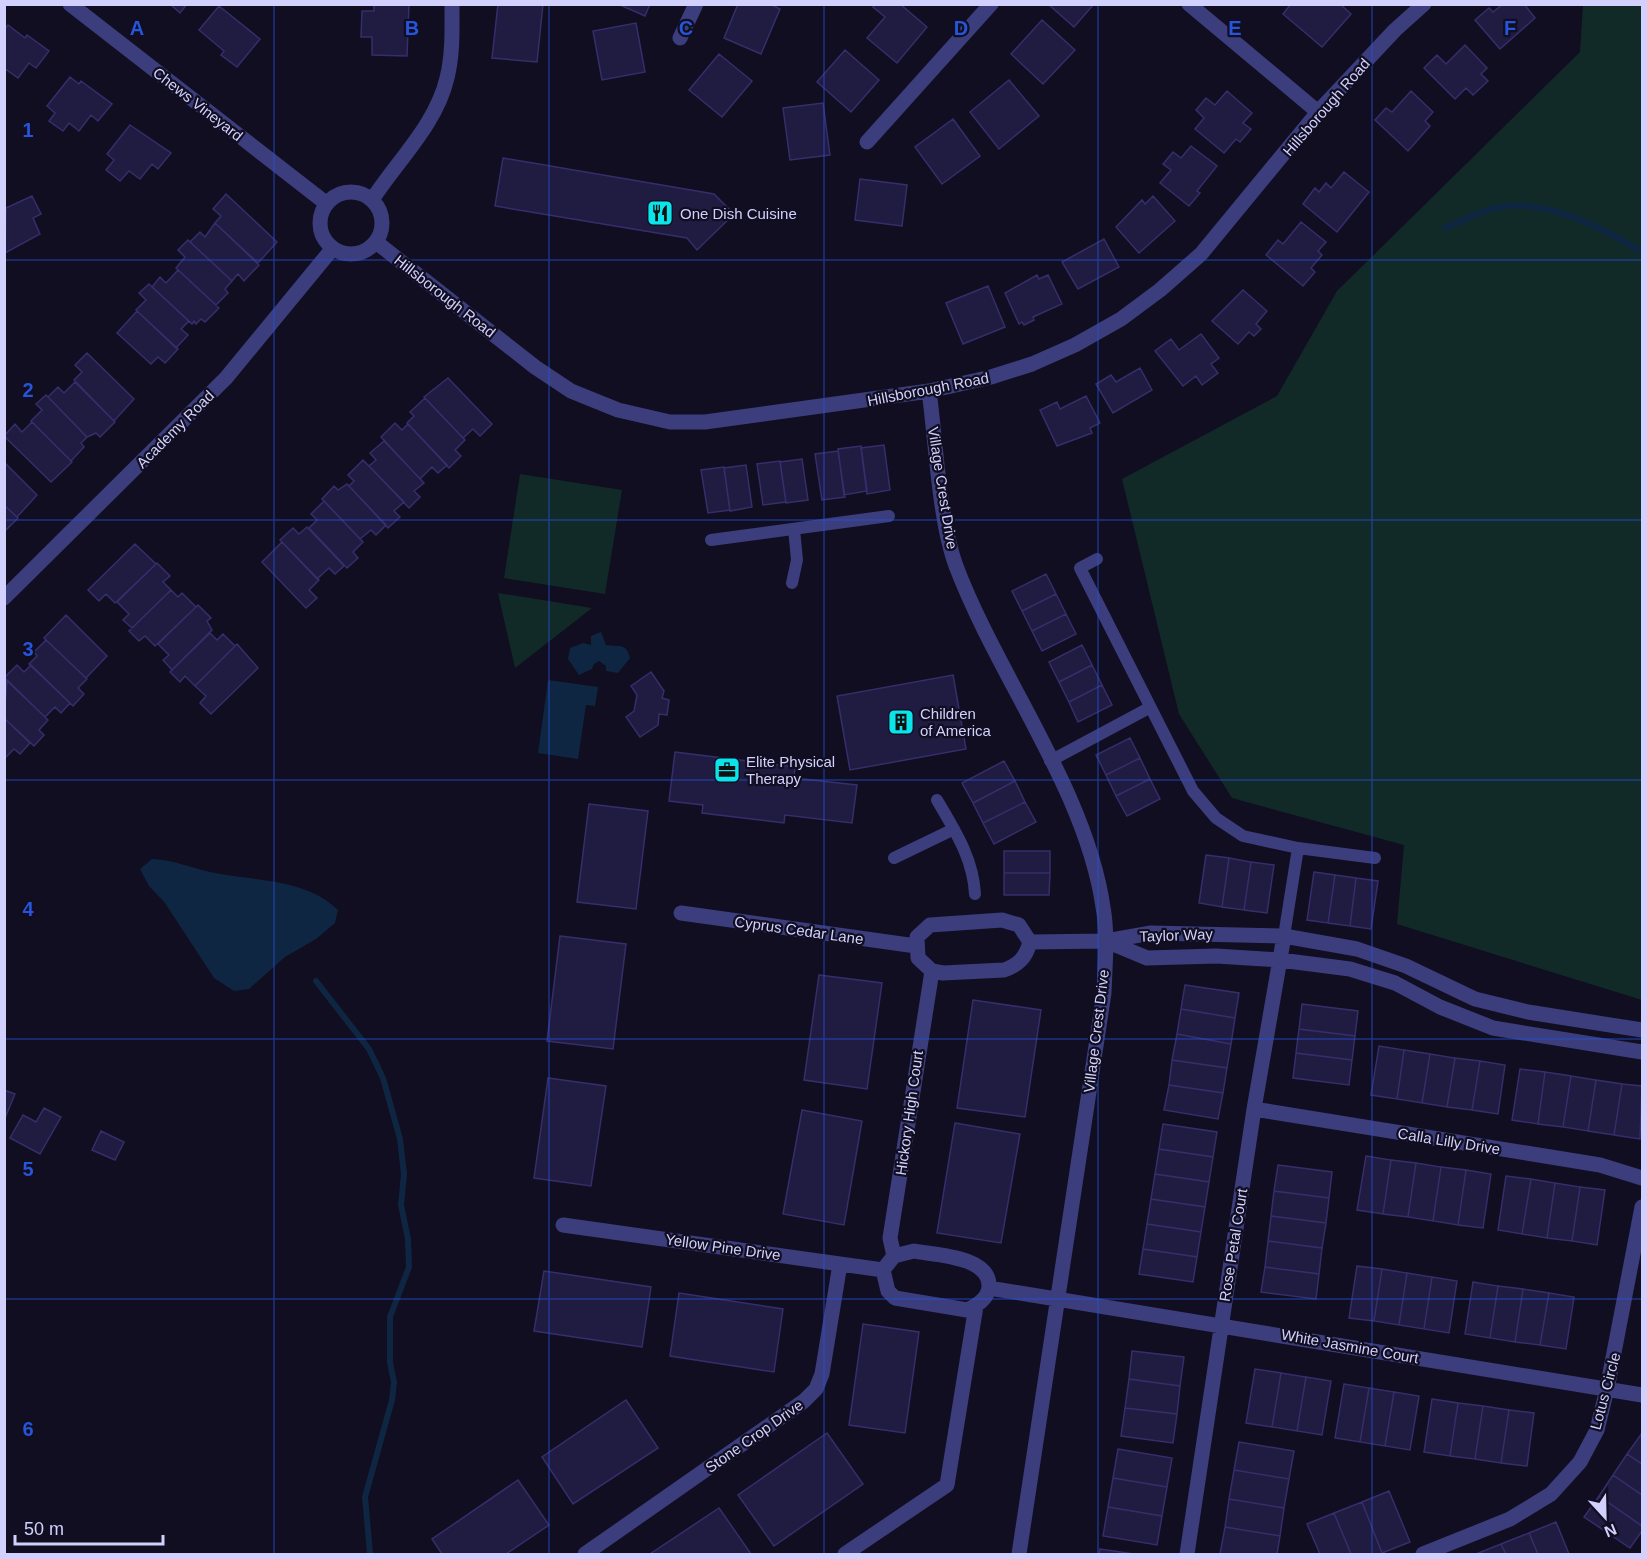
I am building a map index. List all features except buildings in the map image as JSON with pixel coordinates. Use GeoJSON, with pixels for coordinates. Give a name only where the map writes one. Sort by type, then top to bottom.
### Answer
{"type":"FeatureCollection","features":[{"type":"Feature","properties":{"kind":"street","name":"Chews Vineyard"},"geometry":{"type":"LineString","coordinates":[[70,4],[327,204]]}},
{"type":"Feature","properties":{"kind":"street"},"geometry":{"type":"LineString","coordinates":[[372,200],[422,131],[439,103],[447,80],[452,49],[452,4]]}},
{"type":"Feature","properties":{"kind":"street"},"geometry":{"type":"LineString","coordinates":[[680,38],[696,4]]}},
{"type":"Feature","properties":{"kind":"street"},"geometry":{"type":"LineString","coordinates":[[867,142],[992,4]]}},
{"type":"Feature","properties":{"kind":"street"},"geometry":{"type":"LineString","coordinates":[[1189,4],[1318,112]]}},
{"type":"Feature","properties":{"kind":"street","name":"Hillsborough Road"},"geometry":{"type":"LineString","coordinates":[[376,242],[535,367],[571,391],[618,410],[670,422],[705,422],[929,391],[1032,364],[1075,345],[1121,319],[1160,290],[1201,254],[1318,112],[1395,30],[1424,4]]}},
{"type":"Feature","properties":{"kind":"street"},"geometry":{"type":"LineString","coordinates":[[344,194],[363,195],[372,200],[377,207],[382,225],[376,242],[369,248],[351,254],[333,248],[322,232],[322,213],[327,204],[344,194]]}},
{"type":"Feature","properties":{"kind":"street","name":"Academy Road"},"geometry":{"type":"LineString","coordinates":[[4,598],[226,378],[333,248]]}},
{"type":"Feature","properties":{"kind":"street","name":"Village Crest Drive"},"geometry":{"type":"LineString","coordinates":[[929,391],[944,510],[955,564],[989,640],[1083,832],[1096,872],[1103,907],[1106,941],[1104,993],[1019,1554]]}},
{"type":"Feature","properties":{"kind":"street","name":"Cyprus Cedar Lane"},"geometry":{"type":"LineString","coordinates":[[681,913],[916,946]]}},
{"type":"Feature","properties":{"kind":"street"},"geometry":{"type":"LineString","coordinates":[[971,921],[1011,922],[1026,933],[1030,942],[1027,953],[1020,961],[1004,970],[943,973],[932,971],[918,958],[916,946],[918,937],[930,925],[971,921]]}},
{"type":"Feature","properties":{"kind":"street","name":"Taylor Way"},"geometry":{"type":"LineString","coordinates":[[1106,941],[1151,933],[1284,936],[1357,949],[1406,966],[1475,999],[1528,1011],[1642,1030]]}},
{"type":"Feature","properties":{"kind":"street","name":"Rose Petal Court"},"geometry":{"type":"LineString","coordinates":[[1187,1554],[1254,1109],[1284,936]]}},
{"type":"Feature","properties":{"kind":"street"},"geometry":{"type":"LineString","coordinates":[[1030,942],[1106,941]]}},
{"type":"Feature","properties":{"kind":"street","name":"Taylor Way"},"geometry":{"type":"LineString","coordinates":[[1106,941],[1147,958],[1216,956],[1280,960],[1350,969],[1395,983],[1440,1007],[1493,1028],[1642,1052]]}},
{"type":"Feature","properties":{"kind":"street","name":"Hickory High Court"},"geometry":{"type":"LineString","coordinates":[[894,1256],[890,1239],[932,971]]}},
{"type":"Feature","properties":{"kind":"street","name":"Calla Lilly Drive"},"geometry":{"type":"LineString","coordinates":[[1254,1109],[1600,1165],[1642,1178]]}},
{"type":"Feature","properties":{"kind":"street","name":"Lotus Circle"},"geometry":{"type":"LineString","coordinates":[[1423,1554],[1510,1519],[1551,1494],[1580,1462],[1597,1430],[1607,1389],[1642,1207]]}},
{"type":"Feature","properties":{"kind":"street","name":"Yellow Pine Drive"},"geometry":{"type":"LineString","coordinates":[[563,1225],[883,1270]]}},
{"type":"Feature","properties":{"kind":"street"},"geometry":{"type":"LineString","coordinates":[[976,1306],[958,1310],[895,1298],[888,1291],[883,1270],[894,1256],[914,1251],[967,1260],[982,1271],[989,1288]]}},
{"type":"Feature","properties":{"kind":"street","name":"Stone Crop Drive"},"geometry":{"type":"LineString","coordinates":[[585,1554],[804,1401],[816,1389],[822,1374],[840,1264]]}},
{"type":"Feature","properties":{"kind":"street"},"geometry":{"type":"LineString","coordinates":[[989,1288],[1058,1298]]}},
{"type":"Feature","properties":{"kind":"street"},"geometry":{"type":"LineString","coordinates":[[845,1554],[947,1485],[976,1306],[989,1288]]}},
{"type":"Feature","properties":{"kind":"street","name":"White Jasmine Court"},"geometry":{"type":"LineString","coordinates":[[1058,1298],[1642,1395]]}},
{"type":"Feature","properties":{"kind":"lane"},"geometry":{"type":"LineString","coordinates":[[711,540],[890,516]]}},
{"type":"Feature","properties":{"kind":"lane"},"geometry":{"type":"LineString","coordinates":[[792,583],[797,560],[794,529]]}},
{"type":"Feature","properties":{"kind":"lane"},"geometry":{"type":"LineString","coordinates":[[1097,559],[1080,568],[1193,792],[1216,818],[1243,836],[1298,848],[1375,858]]}},
{"type":"Feature","properties":{"kind":"lane"},"geometry":{"type":"LineString","coordinates":[[1050,761],[1149,708]]}},
{"type":"Feature","properties":{"kind":"lane"},"geometry":{"type":"LineString","coordinates":[[937,800],[954,829],[973,871],[975,894]]}},
{"type":"Feature","properties":{"kind":"lane"},"geometry":{"type":"LineString","coordinates":[[894,858],[954,829]]}},
{"type":"Feature","properties":{"kind":"lane"},"geometry":{"type":"LineString","coordinates":[[1284,936],[1298,848]]}},
{"type":"Feature","properties":{"kind":"green space"},"geometry":{"type":"Polygon","coordinates":[[[1583,5],[1642,5],[1642,1000],[1397,924],[1404,845],[1232,798],[1179,714],[1122,479],[1277,396],[1337,291],[1580,52],[1583,5]]]}},
{"type":"Feature","properties":{"kind":"green space"},"geometry":{"type":"Polygon","coordinates":[[[520,474],[622,490],[605,594],[504,578],[520,474]]]}},
{"type":"Feature","properties":{"kind":"green space"},"geometry":{"type":"Polygon","coordinates":[[[498,593],[592,608],[515,668],[498,593]]]}},
{"type":"Feature","properties":{"kind":"water"},"geometry":{"type":"Polygon","coordinates":[[[601,632],[606,645],[624,647],[630,658],[618,673],[606,671],[606,666],[599,661],[592,669],[579,675],[568,659],[570,648],[583,643],[591,645],[591,636],[601,632]]]}},
{"type":"Feature","properties":{"kind":"water"},"geometry":{"type":"Polygon","coordinates":[[[548,680],[598,687],[595,706],[586,705],[578,759],[538,753],[548,680]]]}},
{"type":"Feature","properties":{"kind":"water"},"geometry":{"type":"Polygon","coordinates":[[[152,859],[215,873],[280,883],[311,892],[338,910],[335,923],[316,939],[285,957],[249,989],[234,991],[214,978],[165,903],[149,886],[140,869],[152,859]]]}},
{"type":"Feature","properties":{"kind":"waterway"},"geometry":{"type":"LineString","coordinates":[[1445,228],[1499,207],[1542,208],[1595,226],[1642,252]]}},
{"type":"Feature","properties":{"kind":"waterway"},"geometry":{"type":"LineString","coordinates":[[316,981],[369,1049],[383,1078],[400,1139],[404,1174],[401,1205],[408,1239],[409,1267],[390,1317],[390,1363],[394,1382],[392,1400],[365,1497],[370,1554]]}},
{"type":"Feature","properties":{"kind":"place","name":"One Dish Cuisine"},"geometry":{"type":"Point","coordinates":[660,213]}},
{"type":"Feature","properties":{"kind":"place","name":"Children of America"},"geometry":{"type":"Point","coordinates":[901,722]}},
{"type":"Feature","properties":{"kind":"place","name":"Elite Physical Therapy"},"geometry":{"type":"Point","coordinates":[727,770]}}]}
